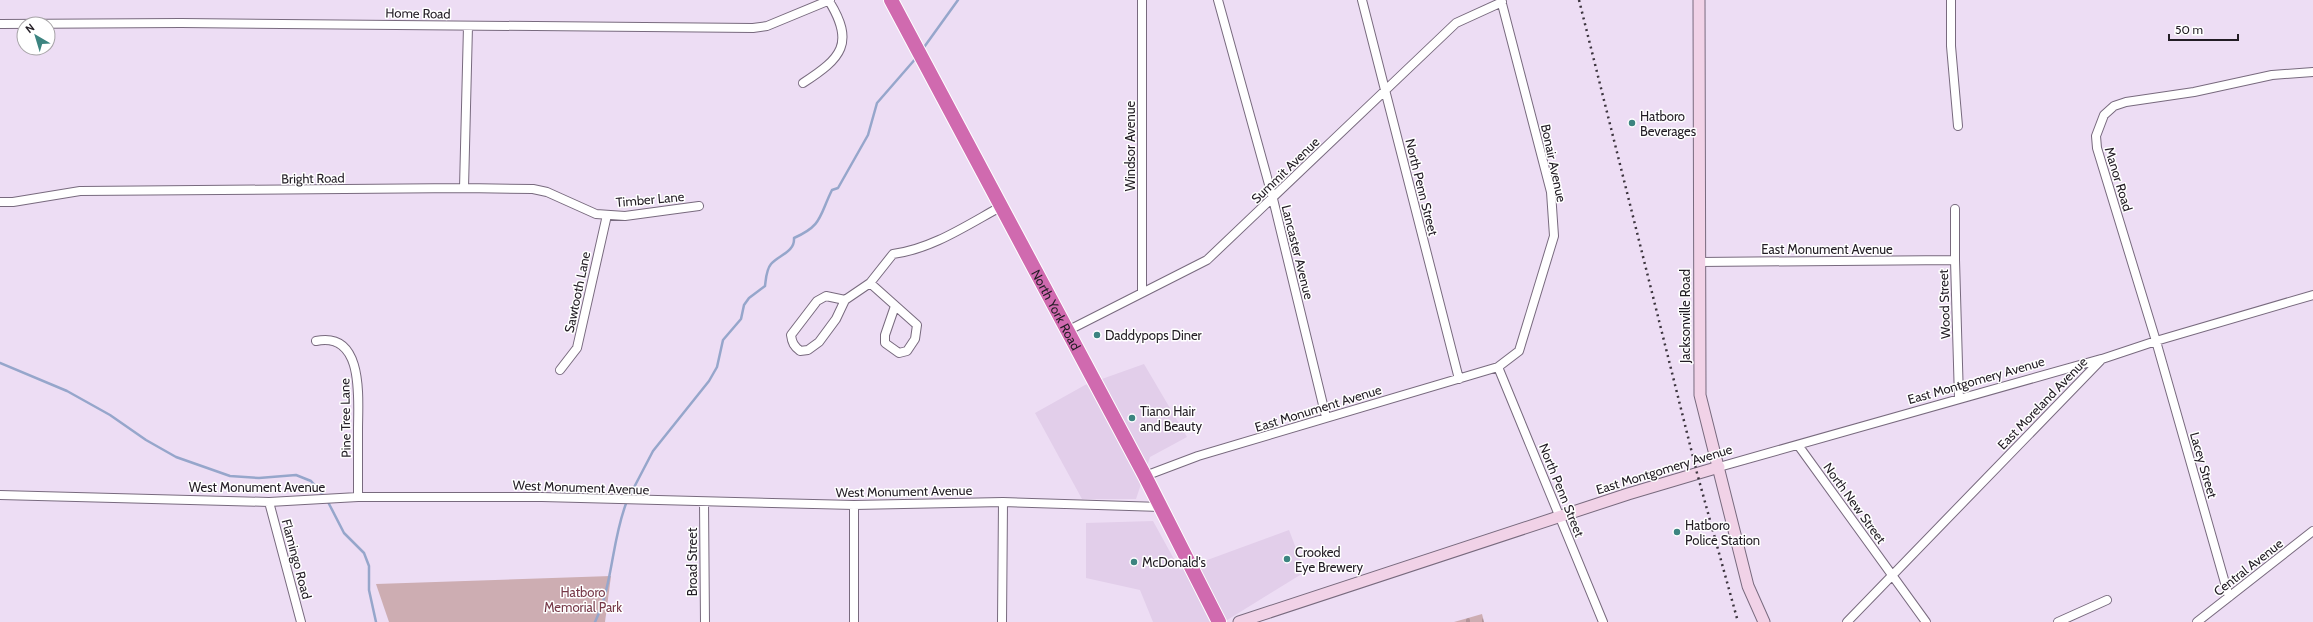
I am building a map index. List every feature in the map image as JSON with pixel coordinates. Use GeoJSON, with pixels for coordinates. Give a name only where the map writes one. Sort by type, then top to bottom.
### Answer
{"type":"FeatureCollection","features":[{"type":"Feature","properties":{"kind":"highway","name":"North York Road"},"geometry":{"type":"LineString","coordinates":[[891,0],[1145,476],[1219,622]]}},
{"type":"Feature","properties":{"kind":"main road","name":"Jacksonville Road"},"geometry":{"type":"LineString","coordinates":[[1699,0],[1700,395],[1748,586],[1764,622]]}},
{"type":"Feature","properties":{"kind":"main road","name":"East Montgomery Avenue"},"geometry":{"type":"LineString","coordinates":[[1238,622],[1560,516],[1719,467]]}},
{"type":"Feature","properties":{"kind":"street"},"geometry":{"type":"LineString","coordinates":[[803,82],[830,63],[840,51],[843,42],[842,26],[830,0]]}},
{"type":"Feature","properties":{"kind":"street","name":"Home Road"},"geometry":{"type":"LineString","coordinates":[[0,24],[181,23],[753,28],[767,26],[830,0]]}},
{"type":"Feature","properties":{"kind":"street","name":"Windsor Avenue"},"geometry":{"type":"LineString","coordinates":[[1142,0],[1142,292]]}},
{"type":"Feature","properties":{"kind":"street","name":"Lancaster Avenue"},"geometry":{"type":"LineString","coordinates":[[1218,0],[1273,199],[1326,417]]}},
{"type":"Feature","properties":{"kind":"street","name":"North Penn Street"},"geometry":{"type":"LineString","coordinates":[[1362,0],[1459,380]]}},
{"type":"Feature","properties":{"kind":"street"},"geometry":{"type":"LineString","coordinates":[[1951,0],[1951,46],[1958,126]]}},
{"type":"Feature","properties":{"kind":"street","name":"Summit Avenue"},"geometry":{"type":"LineString","coordinates":[[1067,331],[1207,260],[1273,199],[1456,23],[1502,1]]}},
{"type":"Feature","properties":{"kind":"street","name":"Bonair Avenue"},"geometry":{"type":"LineString","coordinates":[[1498,367],[1519,351],[1554,236],[1551,192],[1502,1]]}},
{"type":"Feature","properties":{"kind":"street"},"geometry":{"type":"LineString","coordinates":[[464,188],[468,26]]}},
{"type":"Feature","properties":{"kind":"street","name":"Manor Road"},"geometry":{"type":"LineString","coordinates":[[2156,341],[2097,148],[2096,136],[2104,115],[2114,106],[2134,100],[2194,92],[2272,75],[2313,72]]}},
{"type":"Feature","properties":{"kind":"street","name":"Bright Road"},"geometry":{"type":"LineString","coordinates":[[0,202],[13,202],[80,191],[464,188]]}},
{"type":"Feature","properties":{"kind":"street","name":"Timber Lane"},"geometry":{"type":"LineString","coordinates":[[464,188],[533,189],[547,192],[596,214],[607,215],[624,216],[699,206]]}},
{"type":"Feature","properties":{"kind":"street"},"geometry":{"type":"LineString","coordinates":[[845,300],[826,296],[817,301],[791,335],[792,342],[796,348],[800,351],[808,350],[818,342],[836,319],[845,300],[870,283],[893,254],[912,252],[1002,206]]}},
{"type":"Feature","properties":{"kind":"street","name":"Wood Street"},"geometry":{"type":"LineString","coordinates":[[1955,209],[1959,399]]}},
{"type":"Feature","properties":{"kind":"street","name":"Sawtooth Lane"},"geometry":{"type":"LineString","coordinates":[[560,370],[577,348],[607,215]]}},
{"type":"Feature","properties":{"kind":"street","name":"East Monument Avenue"},"geometry":{"type":"LineString","coordinates":[[1699,262],[1955,260]]}},
{"type":"Feature","properties":{"kind":"street"},"geometry":{"type":"LineString","coordinates":[[870,283],[917,325],[915,339],[907,351],[898,353],[886,343],[885,335],[895,306]]}},
{"type":"Feature","properties":{"kind":"street","name":"East Moreland Avenue"},"geometry":{"type":"LineString","coordinates":[[1847,622],[2102,359],[2156,341],[2313,295]]}},
{"type":"Feature","properties":{"kind":"street","name":"Pine Tree Lane"},"geometry":{"type":"LineString","coordinates":[[316,341],[334,340],[342,344],[348,351],[356,370],[359,391],[358,497]]}},
{"type":"Feature","properties":{"kind":"street","name":"Lacey Street"},"geometry":{"type":"LineString","coordinates":[[2156,341],[2229,596]]}},
{"type":"Feature","properties":{"kind":"street","name":"East Montgomery Avenue"},"geometry":{"type":"LineString","coordinates":[[1719,467],[2102,359]]}},
{"type":"Feature","properties":{"kind":"street","name":"North Penn Street"},"geometry":{"type":"LineString","coordinates":[[1498,367],[1603,622]]}},
{"type":"Feature","properties":{"kind":"street","name":"East Monument Avenue"},"geometry":{"type":"LineString","coordinates":[[1145,476],[1179,462],[1326,417],[1459,380],[1498,367]]}},
{"type":"Feature","properties":{"kind":"street","name":"North New Street"},"geometry":{"type":"LineString","coordinates":[[1798,445],[1926,622]]}},
{"type":"Feature","properties":{"kind":"street","name":"West Monument Avenue"},"geometry":{"type":"LineString","coordinates":[[0,494],[269,502],[358,497],[534,497],[854,505],[1003,502],[1161,507]]}},
{"type":"Feature","properties":{"kind":"street","name":"Flamingo Road"},"geometry":{"type":"LineString","coordinates":[[269,502],[302,622]]}},
{"type":"Feature","properties":{"kind":"street","name":"Broad Street"},"geometry":{"type":"LineString","coordinates":[[704,502],[705,622]]}},
{"type":"Feature","properties":{"kind":"street"},"geometry":{"type":"LineString","coordinates":[[1002,622],[1003,502]]}},
{"type":"Feature","properties":{"kind":"street"},"geometry":{"type":"LineString","coordinates":[[854,505],[854,622]]}},
{"type":"Feature","properties":{"kind":"street","name":"Central Avenue"},"geometry":{"type":"LineString","coordinates":[[2197,622],[2313,531]]}},
{"type":"Feature","properties":{"kind":"street"},"geometry":{"type":"LineString","coordinates":[[2058,622],[2107,600]]}},
{"type":"Feature","properties":{"kind":"shaded area"},"geometry":{"type":"Polygon","coordinates":[[[1144,364],[1187,437],[1150,457],[1136,499],[1082,499],[1035,413],[1085,385],[1144,364]]]}},
{"type":"Feature","properties":{"kind":"shaded area"},"geometry":{"type":"Polygon","coordinates":[[[1153,521],[1180,570],[1289,530],[1305,572],[1224,622],[1153,622],[1140,590],[1086,578],[1086,523],[1153,521]]]}},
{"type":"Feature","properties":{"kind":"green space","name":"Hatboro Memorial Park"},"geometry":{"type":"Polygon","coordinates":[[[611,576],[605,622],[389,622],[376,584],[611,576]]]}},
{"type":"Feature","properties":{"kind":"green space"},"geometry":{"type":"Polygon","coordinates":[[[1482,614],[1484,622],[1454,622],[1482,614]]]}},
{"type":"Feature","properties":{"kind":"waterway"},"geometry":{"type":"LineString","coordinates":[[922,50],[958,0]]}},
{"type":"Feature","properties":{"kind":"waterway"},"geometry":{"type":"LineString","coordinates":[[629,497],[653,451],[709,381],[717,367],[723,340],[741,319],[744,305],[749,298],[765,286],[769,266],[792,247],[794,238],[810,229],[819,219],[832,190],[838,188],[868,135],[877,103],[917,57]]}},
{"type":"Feature","properties":{"kind":"waterway"},"geometry":{"type":"LineString","coordinates":[[0,363],[67,391],[110,415],[146,440],[176,457],[230,476],[259,478],[296,475],[311,481],[326,498],[344,533],[364,553],[369,566],[369,590],[376,622]]}},
{"type":"Feature","properties":{"kind":"waterway"},"geometry":{"type":"LineString","coordinates":[[595,622],[606,592],[618,531],[627,501]]}},
{"type":"Feature","properties":{"kind":"railway"},"geometry":{"type":"LineString","coordinates":[[1579,0],[1697,473],[1738,622]]}},
{"type":"Feature","properties":{"kind":"place","name":"Hatboro Beverages"},"geometry":{"type":"Point","coordinates":[1632,123]}},
{"type":"Feature","properties":{"kind":"place","name":"Daddypops Diner"},"geometry":{"type":"Point","coordinates":[1097,335]}},
{"type":"Feature","properties":{"kind":"place","name":"Tiano Hair and Beauty"},"geometry":{"type":"Point","coordinates":[1132,418]}},
{"type":"Feature","properties":{"kind":"place","name":"Hatboro Police Station"},"geometry":{"type":"Point","coordinates":[1677,532]}},
{"type":"Feature","properties":{"kind":"place","name":"Crooked Eye Brewery"},"geometry":{"type":"Point","coordinates":[1287,559]}},
{"type":"Feature","properties":{"kind":"place","name":"McDonald's"},"geometry":{"type":"Point","coordinates":[1134,562]}}]}
